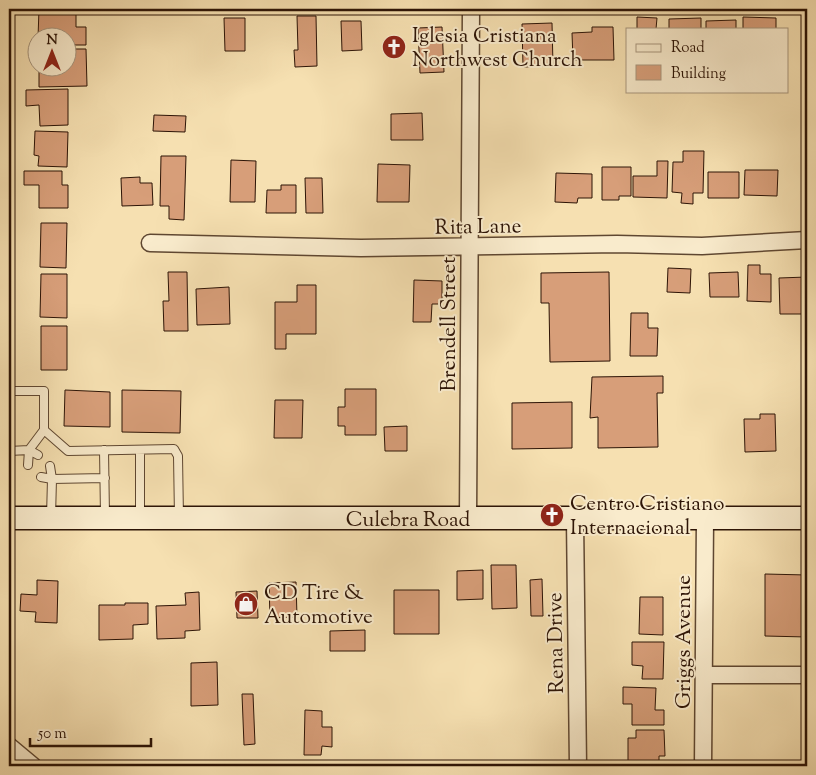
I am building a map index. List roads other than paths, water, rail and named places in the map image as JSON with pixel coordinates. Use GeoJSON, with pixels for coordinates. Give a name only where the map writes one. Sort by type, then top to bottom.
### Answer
{"type":"FeatureCollection","features":[{"type":"Feature","properties":{"kind":"main road","name":"Culebra Road"},"geometry":{"type":"LineString","coordinates":[[9,518],[807,518]]}},
{"type":"Feature","properties":{"kind":"street","name":"Brendell Street"},"geometry":{"type":"LineString","coordinates":[[468,519],[471,9]]}},
{"type":"Feature","properties":{"kind":"street","name":"Rita Lane"},"geometry":{"type":"LineString","coordinates":[[150,243],[344,248],[470,248],[617,244],[702,246],[807,240]]}},
{"type":"Feature","properties":{"kind":"street","name":"Rena Drive"},"geometry":{"type":"LineString","coordinates":[[575,519],[578,766]]}},
{"type":"Feature","properties":{"kind":"street","name":"Griggs Avenue"},"geometry":{"type":"LineString","coordinates":[[703,766],[705,519]]}},
{"type":"Feature","properties":{"kind":"street"},"geometry":{"type":"LineString","coordinates":[[704,675],[807,675]]}},
{"type":"Feature","properties":{"kind":"street"},"geometry":{"type":"LineString","coordinates":[[9,746],[33,766]]}},
{"type":"Feature","properties":{"kind":"lane"},"geometry":{"type":"LineString","coordinates":[[9,391],[44,391],[44,430],[29,450],[28,465]]}},
{"type":"Feature","properties":{"kind":"lane"},"geometry":{"type":"LineString","coordinates":[[44,430],[68,451],[174,449],[178,456],[179,518]]}},
{"type":"Feature","properties":{"kind":"lane"},"geometry":{"type":"LineString","coordinates":[[9,450],[29,450],[38,455]]}},
{"type":"Feature","properties":{"kind":"lane"},"geometry":{"type":"LineString","coordinates":[[104,450],[105,518]]}},
{"type":"Feature","properties":{"kind":"lane"},"geometry":{"type":"LineString","coordinates":[[140,450],[140,518]]}},
{"type":"Feature","properties":{"kind":"lane"},"geometry":{"type":"LineString","coordinates":[[50,466],[52,479],[51,519]]}},
{"type":"Feature","properties":{"kind":"lane"},"geometry":{"type":"LineString","coordinates":[[41,476],[52,479],[105,478]]}},
{"type":"Feature","properties":{"kind":"place","name":"Iglesia Cristiana Northwest Church"},"geometry":{"type":"Point","coordinates":[394,47]}},
{"type":"Feature","properties":{"kind":"place","name":"Centro Cristiano Internacional"},"geometry":{"type":"Point","coordinates":[552,515]}},
{"type":"Feature","properties":{"kind":"place","name":"CD Tire & Automotive"},"geometry":{"type":"Point","coordinates":[246,604]}}]}
